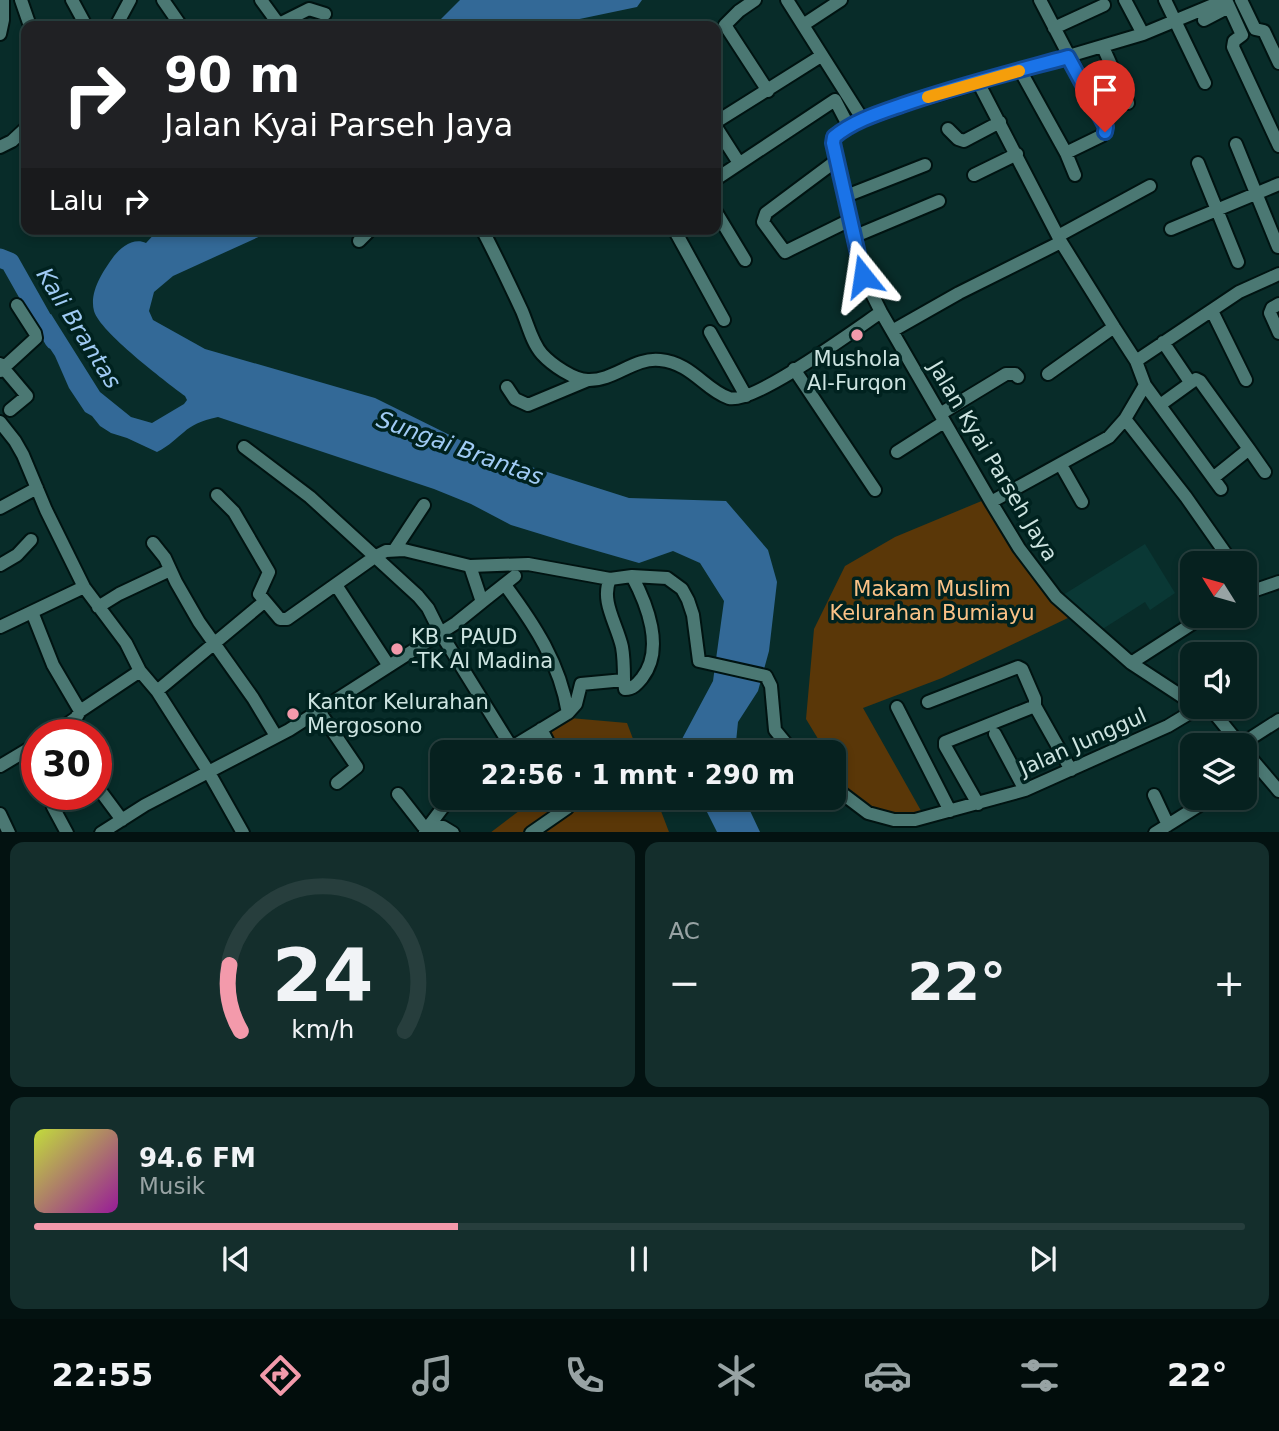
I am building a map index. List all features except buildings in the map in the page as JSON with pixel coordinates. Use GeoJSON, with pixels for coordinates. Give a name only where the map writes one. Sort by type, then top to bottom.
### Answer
{"type":"FeatureCollection","features":[{"type":"Feature","properties":{"kind":"street"},"geometry":{"type":"LineString","coordinates":[[0,34],[3,0]]}},
{"type":"Feature","properties":{"kind":"street"},"geometry":{"type":"LineString","coordinates":[[21,0],[28,21]]}},
{"type":"Feature","properties":{"kind":"street"},"geometry":{"type":"LineString","coordinates":[[72,0],[83,21]]}},
{"type":"Feature","properties":{"kind":"street"},"geometry":{"type":"LineString","coordinates":[[119,21],[130,0]]}},
{"type":"Feature","properties":{"kind":"street"},"geometry":{"type":"LineString","coordinates":[[163,0],[178,21]]}},
{"type":"Feature","properties":{"kind":"street"},"geometry":{"type":"LineString","coordinates":[[261,0],[275,21]]}},
{"type":"Feature","properties":{"kind":"street"},"geometry":{"type":"LineString","coordinates":[[721,26],[755,0]]}},
{"type":"Feature","properties":{"kind":"street"},"geometry":{"type":"LineString","coordinates":[[787,0],[863,120]]}},
{"type":"Feature","properties":{"kind":"street"},"geometry":{"type":"LineString","coordinates":[[803,25],[841,0]]}},
{"type":"Feature","properties":{"kind":"street"},"geometry":{"type":"LineString","coordinates":[[1040,0],[1106,127],[1103,135],[1066,153]]}},
{"type":"Feature","properties":{"kind":"street"},"geometry":{"type":"LineString","coordinates":[[1125,0],[1143,34]]}},
{"type":"Feature","properties":{"kind":"street"},"geometry":{"type":"LineString","coordinates":[[1165,0],[1205,83]]}},
{"type":"Feature","properties":{"kind":"street"},"geometry":{"type":"LineString","coordinates":[[835,100],[849,127],[978,82],[1143,34],[1202,10],[1235,1],[1248,32]]}},
{"type":"Feature","properties":{"kind":"street"},"geometry":{"type":"LineString","coordinates":[[1054,28],[1104,5]]}},
{"type":"Feature","properties":{"kind":"street"},"geometry":{"type":"LineString","coordinates":[[287,21],[309,9],[325,14]]}},
{"type":"Feature","properties":{"kind":"street"},"geometry":{"type":"LineString","coordinates":[[721,28],[768,91]]}},
{"type":"Feature","properties":{"kind":"street"},"geometry":{"type":"LineString","coordinates":[[1279,63],[1262,29],[1248,32],[1234,41],[1233,47],[1274,122],[1279,146]]}},
{"type":"Feature","properties":{"kind":"street"},"geometry":{"type":"LineString","coordinates":[[1103,47],[1128,103]]}},
{"type":"Feature","properties":{"kind":"street"},"geometry":{"type":"LineString","coordinates":[[721,121],[821,57]]}},
{"type":"Feature","properties":{"kind":"street"},"geometry":{"type":"LineString","coordinates":[[1020,71],[1076,175]]}},
{"type":"Feature","properties":{"kind":"street"},"geometry":{"type":"LineString","coordinates":[[978,82],[1059,239],[1136,361],[1145,385],[1217,483],[1249,449]]}},
{"type":"Feature","properties":{"kind":"street"},"geometry":{"type":"LineString","coordinates":[[721,176],[846,92]]}},
{"type":"Feature","properties":{"kind":"street"},"geometry":{"type":"LineString","coordinates":[[948,129],[964,141],[1000,122]]}},
{"type":"Feature","properties":{"kind":"street","name":"Jalan Kyai Parseh Jaya"},"geometry":{"type":"LineString","coordinates":[[849,127],[834,137],[863,276],[881,313],[990,502],[1019,548],[1056,597],[1130,663],[1180,695]]}},
{"type":"Feature","properties":{"kind":"street"},"geometry":{"type":"LineString","coordinates":[[721,132],[739,163]]}},
{"type":"Feature","properties":{"kind":"street"},"geometry":{"type":"LineString","coordinates":[[0,147],[21,133]]}},
{"type":"Feature","properties":{"kind":"street"},"geometry":{"type":"LineString","coordinates":[[1236,144],[1278,247]]}},
{"type":"Feature","properties":{"kind":"street"},"geometry":{"type":"LineString","coordinates":[[974,175],[1017,154]]}},
{"type":"Feature","properties":{"kind":"street"},"geometry":{"type":"LineString","coordinates":[[837,160],[766,213],[764,222],[785,252],[850,220]]}},
{"type":"Feature","properties":{"kind":"street"},"geometry":{"type":"LineString","coordinates":[[1198,163],[1238,262]]}},
{"type":"Feature","properties":{"kind":"street"},"geometry":{"type":"LineString","coordinates":[[846,196],[926,165]]}},
{"type":"Feature","properties":{"kind":"street"},"geometry":{"type":"LineString","coordinates":[[1171,229],[1279,184]]}},
{"type":"Feature","properties":{"kind":"street"},"geometry":{"type":"LineString","coordinates":[[892,331],[1150,186]]}},
{"type":"Feature","properties":{"kind":"street"},"geometry":{"type":"LineString","coordinates":[[853,237],[939,201]]}},
{"type":"Feature","properties":{"kind":"street"},"geometry":{"type":"LineString","coordinates":[[721,220],[745,260]]}},
{"type":"Feature","properties":{"kind":"street"},"geometry":{"type":"LineString","coordinates":[[359,241],[365,235]]}},
{"type":"Feature","properties":{"kind":"street"},"geometry":{"type":"LineString","coordinates":[[485,235],[543,355],[564,370],[588,380]]}},
{"type":"Feature","properties":{"kind":"street"},"geometry":{"type":"LineString","coordinates":[[677,235],[724,320]]}},
{"type":"Feature","properties":{"kind":"street"},"geometry":{"type":"LineString","coordinates":[[1136,361],[1240,292],[1279,274]]}},
{"type":"Feature","properties":{"kind":"street"},"geometry":{"type":"LineString","coordinates":[[1279,304],[1272,308],[1270,313],[1279,333]]}},
{"type":"Feature","properties":{"kind":"street"},"geometry":{"type":"LineString","coordinates":[[10,410],[27,396],[1,367],[36,338],[18,305]]}},
{"type":"Feature","properties":{"kind":"street"},"geometry":{"type":"LineString","coordinates":[[1212,311],[1246,380]]}},
{"type":"Feature","properties":{"kind":"street"},"geometry":{"type":"LineString","coordinates":[[508,387],[515,400],[528,405],[588,380],[607,376],[645,360],[658,359],[675,363],[728,398],[746,396],[776,383],[881,313]]}},
{"type":"Feature","properties":{"kind":"street"},"geometry":{"type":"LineString","coordinates":[[1048,374],[1114,327]]}},
{"type":"Feature","properties":{"kind":"street"},"geometry":{"type":"LineString","coordinates":[[710,332],[746,396]]}},
{"type":"Feature","properties":{"kind":"street"},"geometry":{"type":"LineString","coordinates":[[1163,342],[1190,382]]}},
{"type":"Feature","properties":{"kind":"street"},"geometry":{"type":"LineString","coordinates":[[794,369],[875,490]]}},
{"type":"Feature","properties":{"kind":"street"},"geometry":{"type":"LineString","coordinates":[[897,452],[996,379],[1010,373],[1018,377]]}},
{"type":"Feature","properties":{"kind":"street"},"geometry":{"type":"LineString","coordinates":[[1160,405],[1190,382],[1196,379],[1200,381],[1265,472]]}},
{"type":"Feature","properties":{"kind":"street"},"geometry":{"type":"LineString","coordinates":[[990,502],[1109,437],[1125,419],[1145,385]]}},
{"type":"Feature","properties":{"kind":"street"},"geometry":{"type":"LineString","coordinates":[[1125,419],[1186,496],[1224,551]]}},
{"type":"Feature","properties":{"kind":"street"},"geometry":{"type":"LineString","coordinates":[[0,422],[15,441],[84,587],[126,643],[140,671],[157,691],[243,832]]}},
{"type":"Feature","properties":{"kind":"street"},"geometry":{"type":"LineString","coordinates":[[244,447],[310,497],[418,596],[428,608],[502,740]]}},
{"type":"Feature","properties":{"kind":"street"},"geometry":{"type":"LineString","coordinates":[[1061,465],[1082,502]]}},
{"type":"Feature","properties":{"kind":"street"},"geometry":{"type":"LineString","coordinates":[[0,508],[37,488]]}},
{"type":"Feature","properties":{"kind":"street"},"geometry":{"type":"LineString","coordinates":[[217,495],[234,512],[269,572],[259,594],[283,620],[376,556],[395,549],[470,566],[528,564],[610,579],[632,576],[667,578],[682,589],[693,615],[698,656],[703,663],[766,676],[771,686],[775,730],[783,740]]}},
{"type":"Feature","properties":{"kind":"street"},"geometry":{"type":"LineString","coordinates":[[395,549],[424,505]]}},
{"type":"Feature","properties":{"kind":"street"},"geometry":{"type":"LineString","coordinates":[[0,565],[18,555],[31,540]]}},
{"type":"Feature","properties":{"kind":"street"},"geometry":{"type":"LineString","coordinates":[[153,543],[213,643],[253,698],[276,736]]}},
{"type":"Feature","properties":{"kind":"street"},"geometry":{"type":"LineString","coordinates":[[470,566],[482,602]]}},
{"type":"Feature","properties":{"kind":"street"},"geometry":{"type":"LineString","coordinates":[[98,607],[170,570]]}},
{"type":"Feature","properties":{"kind":"street"},"geometry":{"type":"LineString","coordinates":[[610,579],[605,589],[606,598],[622,647],[625,689],[630,689],[640,681],[651,663],[652,636],[647,607],[632,576]]}},
{"type":"Feature","properties":{"kind":"street"},"geometry":{"type":"LineString","coordinates":[[101,832],[320,711],[440,632],[510,580],[545,643],[559,678],[568,713]]}},
{"type":"Feature","properties":{"kind":"street"},"geometry":{"type":"LineString","coordinates":[[1257,590],[1279,582]]}},
{"type":"Feature","properties":{"kind":"street"},"geometry":{"type":"LineString","coordinates":[[336,585],[389,666]]}},
{"type":"Feature","properties":{"kind":"street"},"geometry":{"type":"LineString","coordinates":[[0,627],[84,587]]}},
{"type":"Feature","properties":{"kind":"street"},"geometry":{"type":"LineString","coordinates":[[157,691],[264,602]]}},
{"type":"Feature","properties":{"kind":"street"},"geometry":{"type":"LineString","coordinates":[[32,612],[53,665],[80,712]]}},
{"type":"Feature","properties":{"kind":"street"},"geometry":{"type":"LineString","coordinates":[[1130,663],[1185,628]]}},
{"type":"Feature","properties":{"kind":"street"},"geometry":{"type":"LineString","coordinates":[[928,702],[1018,667],[1022,669],[1035,699],[1035,706],[1071,770]]}},
{"type":"Feature","properties":{"kind":"street"},"geometry":{"type":"LineString","coordinates":[[75,719],[80,712],[140,671]]}},
{"type":"Feature","properties":{"kind":"street"},"geometry":{"type":"LineString","coordinates":[[524,740],[568,713],[576,704],[581,684],[624,680]]}},
{"type":"Feature","properties":{"kind":"street"},"geometry":{"type":"LineString","coordinates":[[978,804],[945,746],[945,741],[1035,706]]}},
{"type":"Feature","properties":{"kind":"street"},"geometry":{"type":"LineString","coordinates":[[897,707],[950,811]]}},
{"type":"Feature","properties":{"kind":"street"},"geometry":{"type":"LineString","coordinates":[[320,711],[356,764],[355,771],[337,783]]}},
{"type":"Feature","properties":{"kind":"street","name":"Jalan Junggul"},"geometry":{"type":"LineString","coordinates":[[846,796],[868,813],[885,819],[915,820],[1025,790],[1180,719]]}},
{"type":"Feature","properties":{"kind":"street","name":"Jalan Kyai Parseh Jaya"},"geometry":{"type":"LineString","coordinates":[[1219,719],[1230,733]]}},
{"type":"Feature","properties":{"kind":"street"},"geometry":{"type":"LineString","coordinates":[[1257,734],[1279,720]]}},
{"type":"Feature","properties":{"kind":"street"},"geometry":{"type":"LineString","coordinates":[[541,729],[547,740]]}},
{"type":"Feature","properties":{"kind":"street"},"geometry":{"type":"LineString","coordinates":[[995,734],[1025,790]]}},
{"type":"Feature","properties":{"kind":"street"},"geometry":{"type":"LineString","coordinates":[[0,766],[21,754]]}},
{"type":"Feature","properties":{"kind":"street"},"geometry":{"type":"LineString","coordinates":[[1257,766],[1279,791]]}},
{"type":"Feature","properties":{"kind":"street"},"geometry":{"type":"LineString","coordinates":[[398,794],[426,830]]}},
{"type":"Feature","properties":{"kind":"street"},"geometry":{"type":"LineString","coordinates":[[1154,795],[1168,825]]}},
{"type":"Feature","properties":{"kind":"street"},"geometry":{"type":"LineString","coordinates":[[112,807],[122,820]]}},
{"type":"Feature","properties":{"kind":"street"},"geometry":{"type":"LineString","coordinates":[[55,810],[67,832]]}},
{"type":"Feature","properties":{"kind":"street"},"geometry":{"type":"LineString","coordinates":[[426,830],[441,810]]}},
{"type":"Feature","properties":{"kind":"street"},"geometry":{"type":"LineString","coordinates":[[531,832],[564,810]]}},
{"type":"Feature","properties":{"kind":"street"},"geometry":{"type":"LineString","coordinates":[[1155,832],[1192,810]]}},
{"type":"Feature","properties":{"kind":"street"},"geometry":{"type":"LineString","coordinates":[[0,814],[9,832]]}},
{"type":"Feature","properties":{"kind":"street"},"geometry":{"type":"LineString","coordinates":[[426,830],[443,827],[453,832]]}},
{"type":"Feature","properties":{"kind":"shaded area"},"geometry":{"type":"Polygon","coordinates":[[[1145,544],[1175,593],[1150,610],[1145,602],[1101,630],[1063,595],[1145,544]]]}},
{"type":"Feature","properties":{"kind":"green space","name":"Makam Muslim Kelurahan Bumiayu"},"geometry":{"type":"Polygon","coordinates":[[[984,500],[1070,617],[942,678],[863,708],[924,816],[877,814],[852,798],[846,787],[846,740],[819,740],[806,719],[814,629],[845,566],[895,537],[984,500]]]}},
{"type":"Feature","properties":{"kind":"green space"},"geometry":{"type":"Polygon","coordinates":[[[570,718],[627,723],[633,740],[533,740],[570,718]]]}},
{"type":"Feature","properties":{"kind":"green space"},"geometry":{"type":"Polygon","coordinates":[[[520,810],[661,810],[669,832],[491,832],[520,810]]]}},
{"type":"Feature","properties":{"kind":"water"},"geometry":{"type":"Polygon","coordinates":[[[460,0],[642,0],[637,7],[570,21],[439,21],[460,0]]]}},
{"type":"Feature","properties":{"kind":"water","name":"Sungai Brantas"},"geometry":{"type":"Polygon","coordinates":[[[153,235],[263,235],[173,276],[154,292],[149,311],[153,320],[205,349],[375,398],[484,452],[629,498],[726,501],[768,550],[777,582],[769,651],[758,691],[738,722],[736,740],[682,740],[713,681],[724,601],[700,563],[673,551],[639,563],[573,544],[511,525],[434,489],[218,417],[190,427],[157,452],[100,426],[85,412],[69,388],[55,356],[33,323],[51,314],[100,392],[131,417],[152,423],[184,404],[187,400],[185,396],[120,343],[94,311],[95,289],[114,256],[124,246],[141,241],[146,243],[153,235]]]}},
{"type":"Feature","properties":{"kind":"water"},"geometry":{"type":"Polygon","coordinates":[[[706,810],[750,810],[760,832],[717,832],[706,810]]]}},
{"type":"Feature","properties":{"kind":"waterway","name":"Kali Brantas"},"geometry":{"type":"LineString","coordinates":[[0,258],[10,262],[54,340]]}},
{"type":"Feature","properties":{"kind":"slow traffic"},"geometry":{"type":"LineString","coordinates":[[928,97],[1019,71]]}},
{"type":"Feature","properties":{"kind":"place","name":"Mushola Al-Furqon"},"geometry":{"type":"Point","coordinates":[857,335]}},
{"type":"Feature","properties":{"kind":"place","name":"KB - PAUD -TK Al Madina"},"geometry":{"type":"Point","coordinates":[397,649]}},
{"type":"Feature","properties":{"kind":"place","name":"Kantor Kelurahan Mergosono"},"geometry":{"type":"Point","coordinates":[293,714]}},
{"type":"Feature","properties":{"kind":"route"},"geometry":{"type":"LineString","coordinates":[[863,276],[833,143],[834,137],[840,132],[863,120],[916,101],[1068,57],[1106,127],[1105,132]]}}]}
